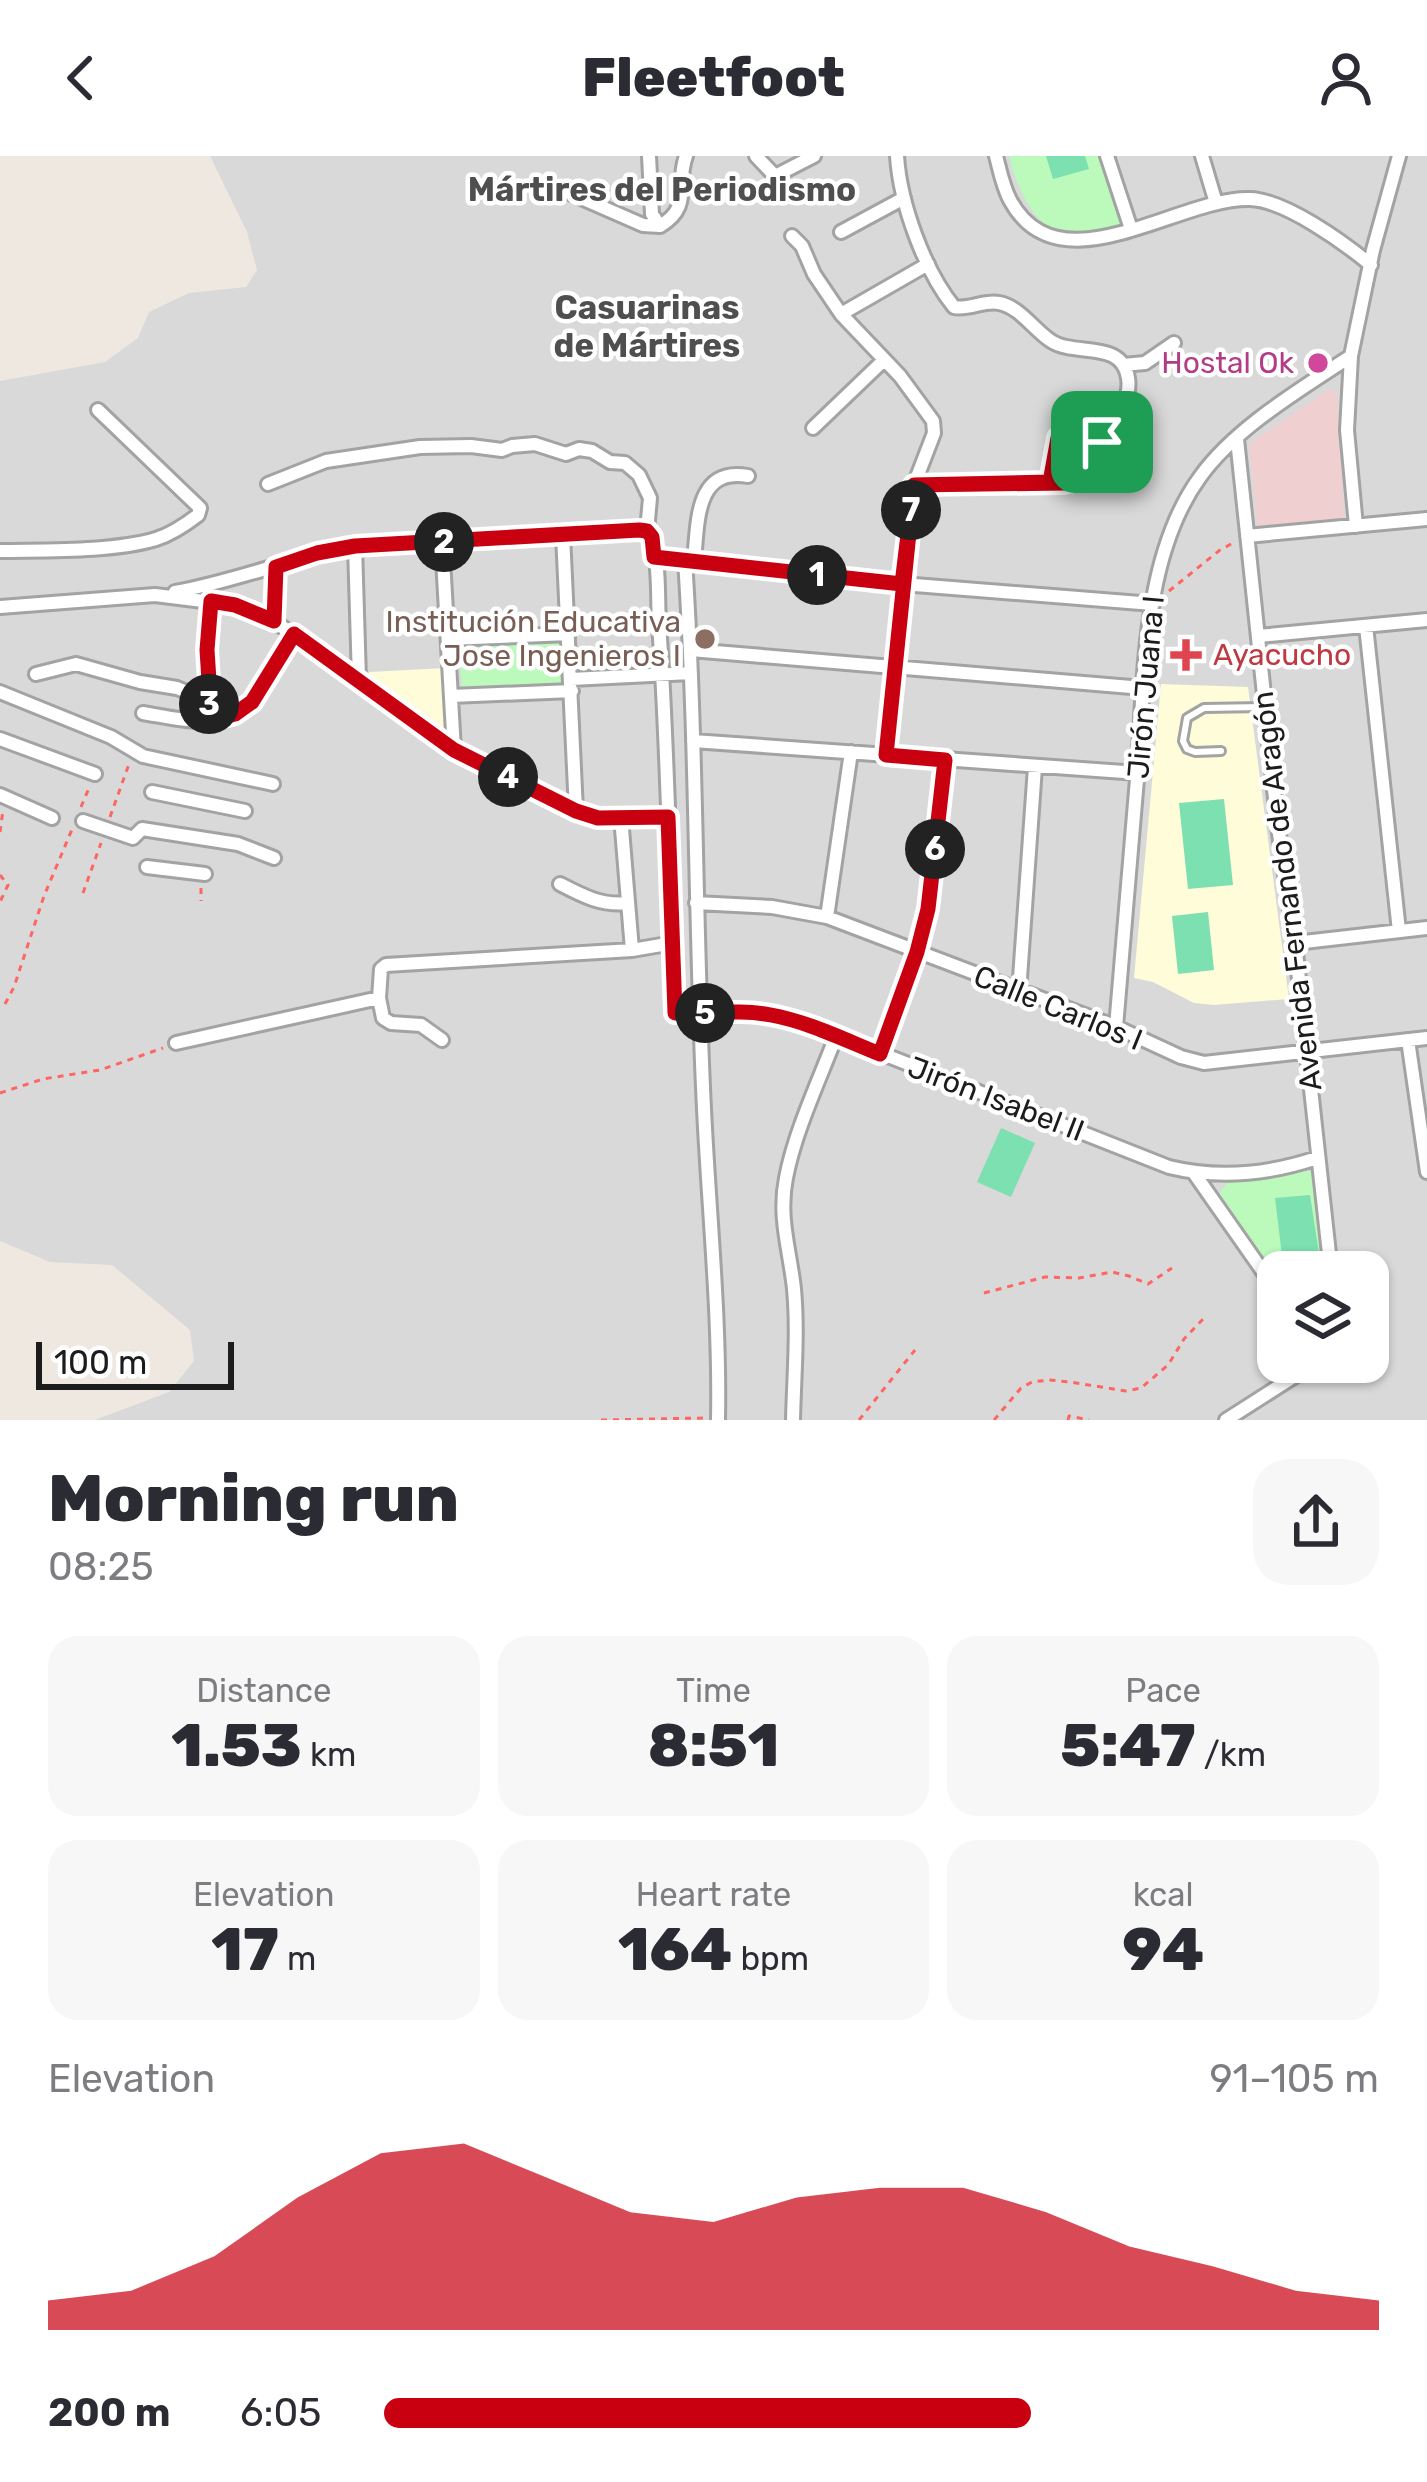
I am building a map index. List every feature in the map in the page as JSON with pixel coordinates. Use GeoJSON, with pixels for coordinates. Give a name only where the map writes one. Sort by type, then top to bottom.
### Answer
{"type":"FeatureCollection","features":[{"type":"Feature","properties":{"kind":"street"},"geometry":{"type":"LineString","coordinates":[[649,156],[652,214],[660,226]]}},
{"type":"Feature","properties":{"kind":"street"},"geometry":{"type":"LineString","coordinates":[[556,187],[644,225],[660,226],[676,217],[682,202],[686,156]]}},
{"type":"Feature","properties":{"kind":"street"},"geometry":{"type":"LineString","coordinates":[[756,156],[775,176],[814,156]]}},
{"type":"Feature","properties":{"kind":"street"},"geometry":{"type":"LineString","coordinates":[[897,156],[904,198],[928,264],[954,307],[998,302],[1062,347],[1113,355],[1124,365],[1129,380],[1122,411],[1085,477],[1076,482],[914,485]]}},
{"type":"Feature","properties":{"kind":"street"},"geometry":{"type":"LineString","coordinates":[[996,156],[1011,202],[1026,221],[1057,239],[1094,239],[1216,203],[1264,200],[1300,217],[1370,265]]}},
{"type":"Feature","properties":{"kind":"street"},"geometry":{"type":"LineString","coordinates":[[1107,156],[1131,229]]}},
{"type":"Feature","properties":{"kind":"street"},"geometry":{"type":"LineString","coordinates":[[1202,156],[1216,203]]}},
{"type":"Feature","properties":{"kind":"street"},"geometry":{"type":"LineString","coordinates":[[1356,526],[1347,430],[1351,356],[1399,156]]}},
{"type":"Feature","properties":{"kind":"street"},"geometry":{"type":"LineString","coordinates":[[841,232],[904,198]]}},
{"type":"Feature","properties":{"kind":"street"},"geometry":{"type":"LineString","coordinates":[[792,236],[841,314],[900,376],[933,421],[934,433],[914,485],[886,755]]}},
{"type":"Feature","properties":{"kind":"street"},"geometry":{"type":"LineString","coordinates":[[841,314],[928,264]]}},
{"type":"Feature","properties":{"kind":"street"},"geometry":{"type":"LineString","coordinates":[[1124,365],[1145,363],[1174,343]]}},
{"type":"Feature","properties":{"kind":"street","name":"Jirón Juana I"},"geometry":{"type":"LineString","coordinates":[[1116,1027],[1143,688],[1160,561],[1177,516],[1202,474],[1237,439],[1351,356]]}},
{"type":"Feature","properties":{"kind":"street"},"geometry":{"type":"LineString","coordinates":[[813,428],[883,361]]}},
{"type":"Feature","properties":{"kind":"street"},"geometry":{"type":"LineString","coordinates":[[0,551],[75,550],[154,540],[198,515],[200,508],[98,410]]}},
{"type":"Feature","properties":{"kind":"street"},"geometry":{"type":"LineString","coordinates":[[1050,482],[1058,438],[1074,431],[1102,442]]}},
{"type":"Feature","properties":{"kind":"street","name":"Avenida Fernando de Aragón"},"geometry":{"type":"LineString","coordinates":[[1237,439],[1328,1251]]}},
{"type":"Feature","properties":{"kind":"street"},"geometry":{"type":"LineString","coordinates":[[268,484],[326,460],[420,447],[502,450],[535,444],[566,454],[578,449],[592,452],[626,464],[650,498],[647,531],[652,537],[663,674],[673,944],[381,969],[379,998],[386,1021],[421,1025],[442,1040]]}},
{"type":"Feature","properties":{"kind":"street"},"geometry":{"type":"LineString","coordinates":[[718,1419],[696,903],[689,561],[700,505],[713,480],[730,473],[748,476]]}},
{"type":"Feature","properties":{"kind":"street"},"geometry":{"type":"LineString","coordinates":[[1247,536],[1427,519]]}},
{"type":"Feature","properties":{"kind":"street"},"geometry":{"type":"LineString","coordinates":[[0,608],[154,595],[355,546],[647,531]]}},
{"type":"Feature","properties":{"kind":"street"},"geometry":{"type":"LineString","coordinates":[[563,536],[576,811]]}},
{"type":"Feature","properties":{"kind":"street"},"geometry":{"type":"LineString","coordinates":[[442,542],[454,750]]}},
{"type":"Feature","properties":{"kind":"street"},"geometry":{"type":"LineString","coordinates":[[355,546],[359,680]]}},
{"type":"Feature","properties":{"kind":"street"},"geometry":{"type":"LineString","coordinates":[[654,557],[902,584],[1153,604]]}},
{"type":"Feature","properties":{"kind":"street"},"geometry":{"type":"LineString","coordinates":[[274,621],[276,567]]}},
{"type":"Feature","properties":{"kind":"street"},"geometry":{"type":"LineString","coordinates":[[154,595],[235,605],[274,621],[454,750],[576,811],[598,818],[668,817]]}},
{"type":"Feature","properties":{"kind":"street"},"geometry":{"type":"LineString","coordinates":[[211,601],[208,701],[215,719]]}},
{"type":"Feature","properties":{"kind":"street"},"geometry":{"type":"LineString","coordinates":[[1258,636],[1427,620]]}},
{"type":"Feature","properties":{"kind":"street"},"geometry":{"type":"LineString","coordinates":[[1366,626],[1399,931]]}},
{"type":"Feature","properties":{"kind":"street"},"geometry":{"type":"LineString","coordinates":[[143,713],[200,722],[235,714],[252,702],[294,634]]}},
{"type":"Feature","properties":{"kind":"street"},"geometry":{"type":"LineString","coordinates":[[448,639],[569,634]]}},
{"type":"Feature","properties":{"kind":"street"},"geometry":{"type":"LineString","coordinates":[[691,650],[1143,688]]}},
{"type":"Feature","properties":{"kind":"street"},"geometry":{"type":"LineString","coordinates":[[36,674],[76,664],[177,688],[208,701]]}},
{"type":"Feature","properties":{"kind":"street"},"geometry":{"type":"LineString","coordinates":[[451,696],[691,673]]}},
{"type":"Feature","properties":{"kind":"street"},"geometry":{"type":"LineString","coordinates":[[0,692],[111,737],[143,756],[273,784]]}},
{"type":"Feature","properties":{"kind":"street"},"geometry":{"type":"LineString","coordinates":[[0,739],[95,774]]}},
{"type":"Feature","properties":{"kind":"street"},"geometry":{"type":"LineString","coordinates":[[692,741],[1138,773]]}},
{"type":"Feature","properties":{"kind":"street"},"geometry":{"type":"LineString","coordinates":[[827,917],[851,752]]}},
{"type":"Feature","properties":{"kind":"street"},"geometry":{"type":"LineString","coordinates":[[880,1054],[928,909],[945,760]]}},
{"type":"Feature","properties":{"kind":"street"},"geometry":{"type":"LineString","coordinates":[[1019,992],[1035,767]]}},
{"type":"Feature","properties":{"kind":"street"},"geometry":{"type":"LineString","coordinates":[[152,792],[245,811]]}},
{"type":"Feature","properties":{"kind":"street"},"geometry":{"type":"LineString","coordinates":[[5,797],[52,818]]}},
{"type":"Feature","properties":{"kind":"street"},"geometry":{"type":"LineString","coordinates":[[621,818],[632,950]]}},
{"type":"Feature","properties":{"kind":"street"},"geometry":{"type":"LineString","coordinates":[[82,821],[133,838],[142,829],[238,844],[274,858]]}},
{"type":"Feature","properties":{"kind":"street"},"geometry":{"type":"LineString","coordinates":[[147,867],[205,874]]}},
{"type":"Feature","properties":{"kind":"street"},"geometry":{"type":"LineString","coordinates":[[560,884],[594,901],[628,903]]}},
{"type":"Feature","properties":{"kind":"street","name":"Calle Carlos I"},"geometry":{"type":"LineString","coordinates":[[696,903],[772,907],[827,917],[1204,1063],[1427,1038]]}},
{"type":"Feature","properties":{"kind":"street"},"geometry":{"type":"LineString","coordinates":[[1294,943],[1427,928]]}},
{"type":"Feature","properties":{"kind":"street","name":"Jirón Isabel II"},"geometry":{"type":"LineString","coordinates":[[673,944],[675,1013],[771,1015],[1194,1173],[1249,1172],[1317,1158]]}},
{"type":"Feature","properties":{"kind":"street"},"geometry":{"type":"LineString","coordinates":[[176,1043],[379,998]]}},
{"type":"Feature","properties":{"kind":"street"},"geometry":{"type":"LineString","coordinates":[[793,1420],[796,1320],[783,1204],[791,1157],[836,1036]]}},
{"type":"Feature","properties":{"kind":"street"},"geometry":{"type":"LineString","coordinates":[[1408,1040],[1427,1172]]}},
{"type":"Feature","properties":{"kind":"street"},"geometry":{"type":"LineString","coordinates":[[1194,1173],[1257,1263]]}},
{"type":"Feature","properties":{"kind":"street"},"geometry":{"type":"LineString","coordinates":[[1226,1420],[1248,1413],[1289,1383]]}},
{"type":"Feature","properties":{"kind":"lane"},"geometry":{"type":"LineString","coordinates":[[1221,752],[1186,748],[1187,718],[1204,708],[1266,706]]}},
{"type":"Feature","properties":{"kind":"path"},"geometry":{"type":"LineString","coordinates":[[1153,604],[1220,550],[1247,536]]}},
{"type":"Feature","properties":{"kind":"path"},"geometry":{"type":"LineString","coordinates":[[4,1004],[95,774]]}},
{"type":"Feature","properties":{"kind":"path"},"geometry":{"type":"LineString","coordinates":[[0,832],[5,797]]}},
{"type":"Feature","properties":{"kind":"path"},"geometry":{"type":"LineString","coordinates":[[0,875],[8,885],[0,902]]}},
{"type":"Feature","properties":{"kind":"path"},"geometry":{"type":"LineString","coordinates":[[0,1093],[43,1078],[100,1070],[176,1043]]}},
{"type":"Feature","properties":{"kind":"path"},"geometry":{"type":"LineString","coordinates":[[983,1293],[1045,1277],[1112,1272],[1148,1284],[1172,1268]]}},
{"type":"Feature","properties":{"kind":"path"},"geometry":{"type":"LineString","coordinates":[[994,1420],[1032,1382],[1070,1382],[1126,1391],[1141,1388],[1168,1365],[1204,1318]]}},
{"type":"Feature","properties":{"kind":"path"},"geometry":{"type":"LineString","coordinates":[[859,1420],[915,1350]]}},
{"type":"Feature","properties":{"kind":"path"},"geometry":{"type":"LineString","coordinates":[[1069,1420],[1069,1416],[1089,1420]]}},
{"type":"Feature","properties":{"kind":"path"},"geometry":{"type":"LineString","coordinates":[[601,1420],[718,1419]]}},
{"type":"Feature","properties":{"kind":"shaded area"},"geometry":{"type":"Polygon","coordinates":[[[210,156],[1427,156],[1427,1420],[95,1420],[169,1392],[194,1361],[190,1330],[112,1265],[50,1262],[0,1241],[0,381],[105,362],[138,338],[149,312],[189,293],[246,287],[257,270],[247,232],[210,156]]]}},
{"type":"Feature","properties":{"kind":"shaded area"},"geometry":{"type":"Polygon","coordinates":[[[1328,390],[1337,392],[1344,519],[1258,529],[1249,444],[1328,390]]]}},
{"type":"Feature","properties":{"kind":"shaded area"},"geometry":{"type":"Polygon","coordinates":[[[446,668],[450,725],[442,734],[370,679],[369,672],[446,668]]]}},
{"type":"Feature","properties":{"kind":"shaded area"},"geometry":{"type":"Polygon","coordinates":[[[1161,684],[1248,687],[1289,999],[1194,1003],[1153,982],[1134,978],[1161,684]]]}},
{"type":"Feature","properties":{"kind":"green space"},"geometry":{"type":"Polygon","coordinates":[[[1009,156],[1103,156],[1124,223],[1099,234],[1050,227],[1026,200],[1009,156]]]}},
{"type":"Feature","properties":{"kind":"green space"},"geometry":{"type":"Polygon","coordinates":[[[1046,156],[1085,156],[1089,169],[1053,179],[1046,156]]]}},
{"type":"Feature","properties":{"kind":"green space"},"geometry":{"type":"Polygon","coordinates":[[[568,640],[568,686],[462,690],[459,644],[568,640]]]}},
{"type":"Feature","properties":{"kind":"green space"},"geometry":{"type":"Polygon","coordinates":[[[1224,799],[1233,885],[1188,889],[1179,803],[1224,799]]]}},
{"type":"Feature","properties":{"kind":"green space"},"geometry":{"type":"Polygon","coordinates":[[[1208,912],[1214,970],[1178,974],[1172,916],[1208,912]]]}},
{"type":"Feature","properties":{"kind":"green space"},"geometry":{"type":"Polygon","coordinates":[[[1001,1128],[1035,1143],[1011,1197],[977,1182],[1001,1128]]]}},
{"type":"Feature","properties":{"kind":"green space"},"geometry":{"type":"Polygon","coordinates":[[[1309,1171],[1316,1177],[1326,1251],[1257,1253],[1219,1200],[1227,1183],[1309,1171]]]}},
{"type":"Feature","properties":{"kind":"green space"},"geometry":{"type":"Polygon","coordinates":[[[1310,1195],[1319,1251],[1281,1251],[1275,1198],[1310,1195]]]}},
{"type":"Feature","properties":{"kind":"place","name":"Hostal Ok"},"geometry":{"type":"Point","coordinates":[1318,363]}},
{"type":"Feature","properties":{"kind":"place","name":"Institución Educativa Jose Ingenieros I"},"geometry":{"type":"Point","coordinates":[705,639]}},
{"type":"Feature","properties":{"kind":"place","name":"Ayacucho"},"geometry":{"type":"Point","coordinates":[1186,655]}},
{"type":"Feature","properties":{"kind":"district","name":"Mártires del Periodismo"},"geometry":{"type":"Point","coordinates":[662,189]}},
{"type":"Feature","properties":{"kind":"district","name":"Casuarinas de Mártires"},"geometry":{"type":"Point","coordinates":[647,326]}},
{"type":"Feature","properties":{"kind":"route"},"geometry":{"type":"LineString","coordinates":[[1102,442],[1074,431],[1058,438],[1050,482],[914,485],[886,755],[945,760],[928,909],[880,1054],[771,1015],[675,1013],[668,817],[598,818],[576,811],[454,750],[294,634],[252,702],[235,714],[215,719],[208,701],[211,601],[274,621],[276,567],[317,553],[383,544],[639,530],[652,537],[654,557],[902,584],[914,485],[1076,482],[1085,477],[1102,442]]}}]}
